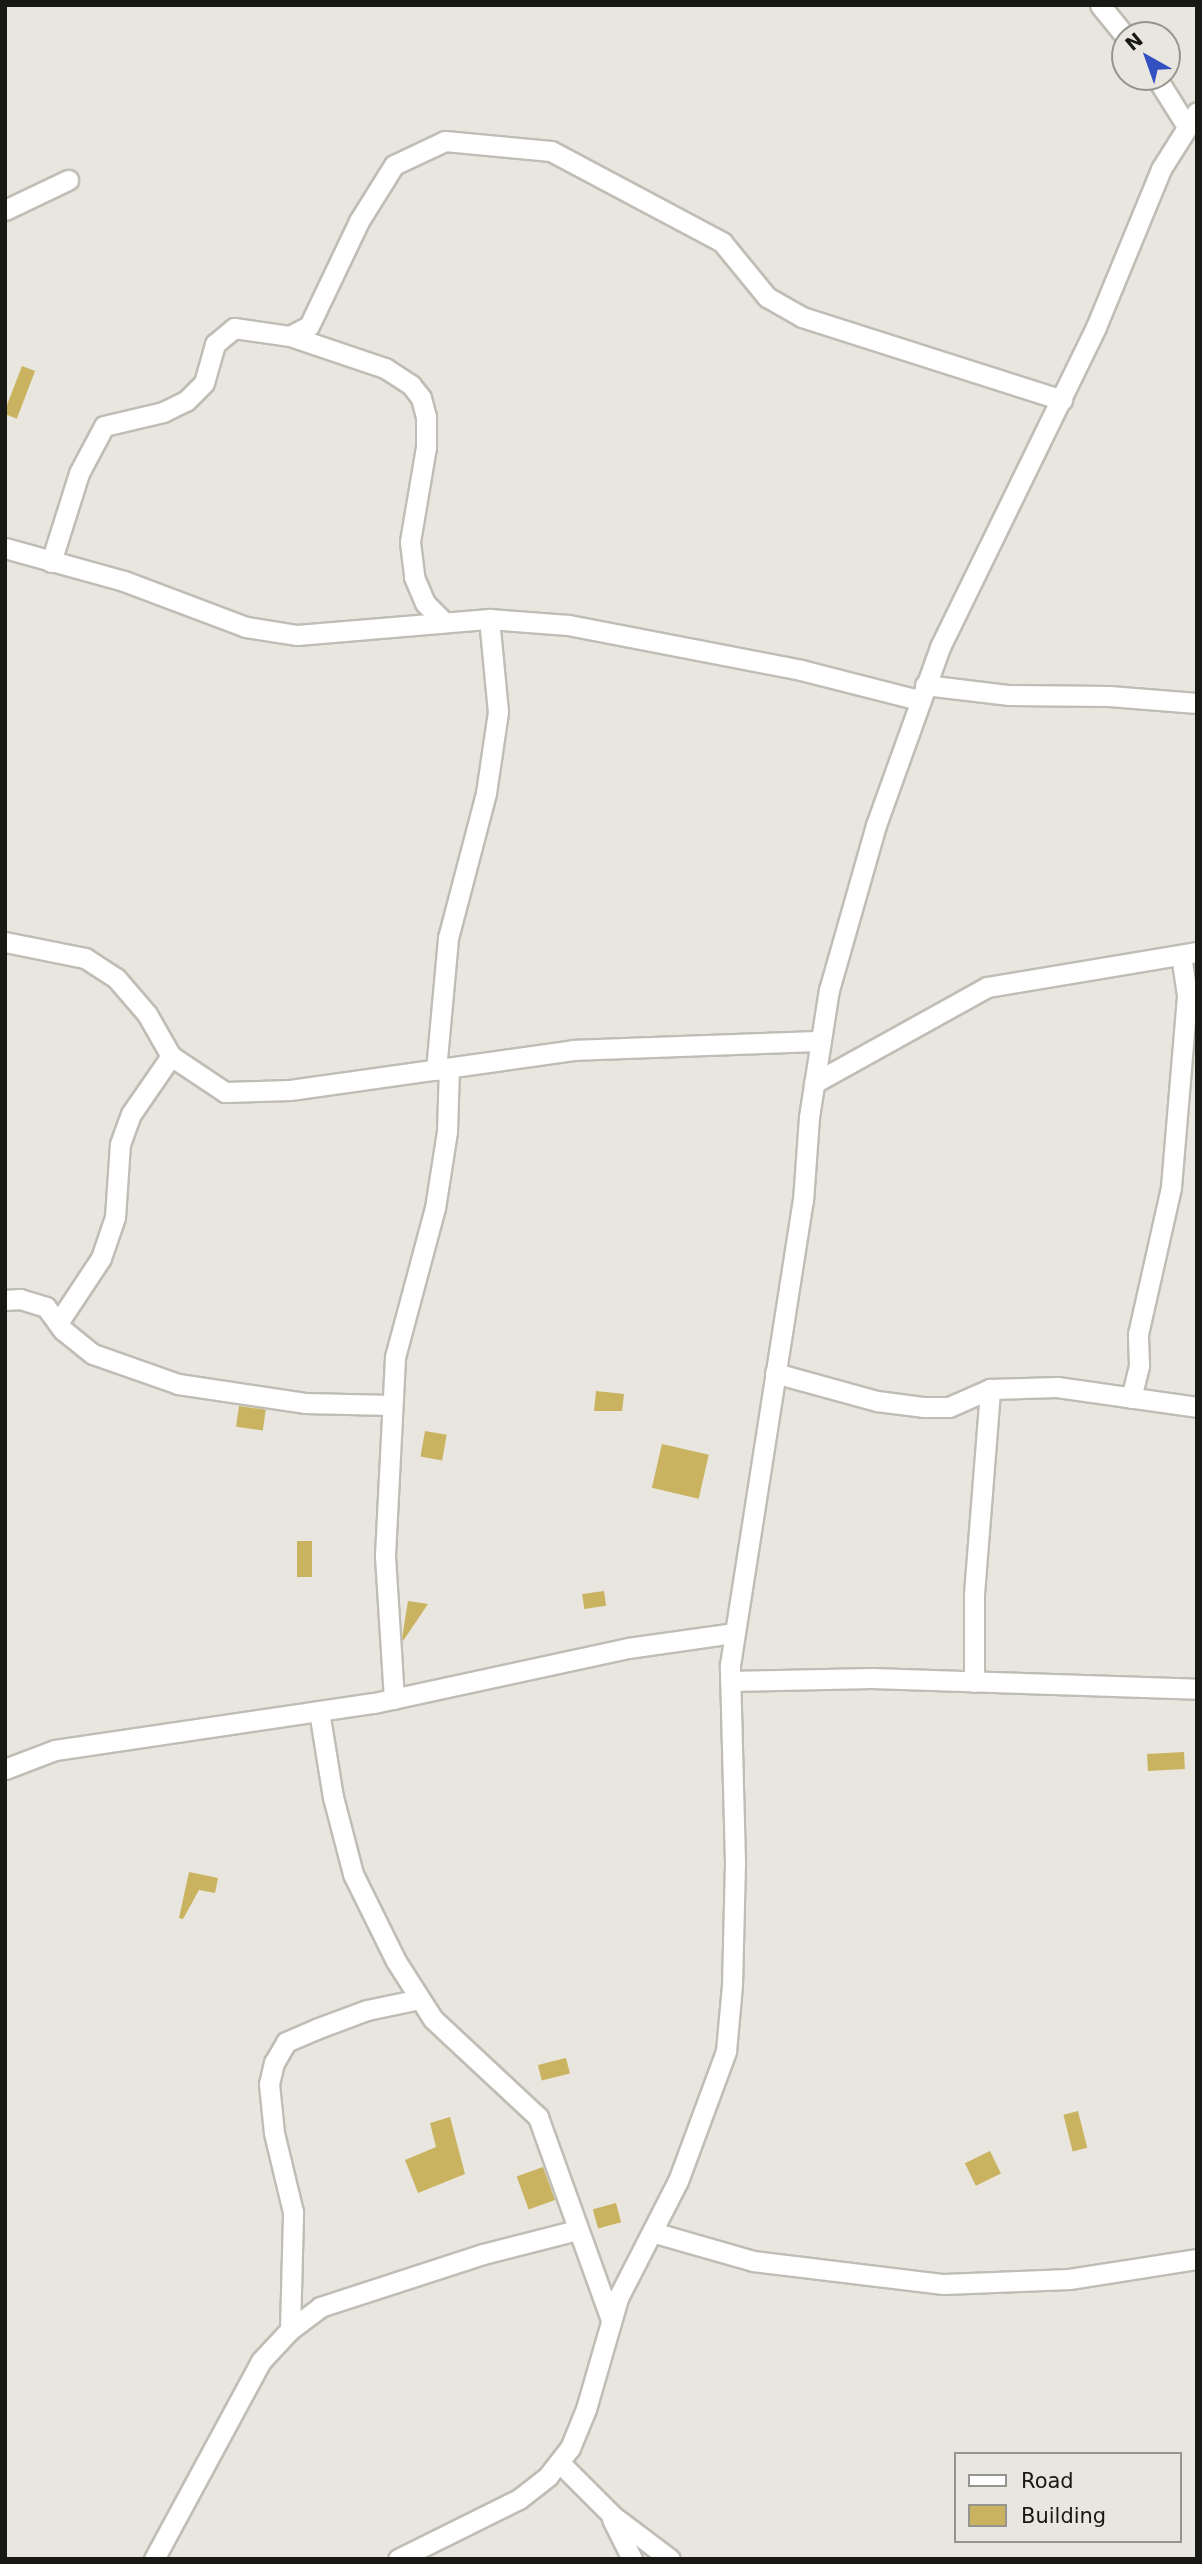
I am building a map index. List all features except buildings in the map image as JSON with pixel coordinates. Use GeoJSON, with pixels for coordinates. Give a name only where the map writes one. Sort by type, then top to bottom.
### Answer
{"type":"FeatureCollection","features":[{"type":"Feature","properties":{"kind":"street"},"geometry":{"type":"LineString","coordinates":[[1100,5],[1113,21]]}},
{"type":"Feature","properties":{"kind":"street"},"geometry":{"type":"LineString","coordinates":[[398,2559],[519,2499],[559,2462],[586,2409],[611,2320],[683,2170],[726,2051],[732,1985],[735,1862],[730,1681],[733,1633],[803,1201],[814,1083],[829,990],[876,825],[922,693],[1062,400],[1161,169],[1191,119],[1168,91]]}},
{"type":"Feature","properties":{"kind":"street"},"geometry":{"type":"LineString","coordinates":[[290,336],[309,326],[359,221],[394,165],[445,141],[501,145],[551,151],[617,189],[689,221],[722,242],[768,297],[802,317],[1062,400]]}},
{"type":"Feature","properties":{"kind":"street"},"geometry":{"type":"LineString","coordinates":[[5,210],[68,180]]}},
{"type":"Feature","properties":{"kind":"street"},"geometry":{"type":"LineString","coordinates":[[51,562],[79,473],[104,426],[163,412],[186,401],[204,383],[215,344],[234,328],[290,336],[385,369],[411,385],[421,398],[426,417],[426,447],[410,542],[421,594],[443,621]]}},
{"type":"Feature","properties":{"kind":"street"},"geometry":{"type":"LineString","coordinates":[[5,548],[124,581],[246,627],[297,635],[489,619],[568,625],[922,693],[1109,695],[1197,704]]}},
{"type":"Feature","properties":{"kind":"street"},"geometry":{"type":"LineString","coordinates":[[394,1699],[385,1555],[395,1357],[435,1208],[447,1131],[443,1069],[448,938],[486,793],[498,712],[489,619]]}},
{"type":"Feature","properties":{"kind":"street"},"geometry":{"type":"LineString","coordinates":[[5,942],[85,958],[117,978],[147,1014],[172,1056],[225,1091],[290,1090],[573,1050],[821,1041]]}},
{"type":"Feature","properties":{"kind":"street"},"geometry":{"type":"LineString","coordinates":[[814,1083],[987,987],[1189,954],[1171,1187],[1138,1334],[1139,1365],[1131,1398]]}},
{"type":"Feature","properties":{"kind":"street"},"geometry":{"type":"LineString","coordinates":[[58,1323],[101,1258],[115,1217],[120,1144],[131,1114],[172,1056]]}},
{"type":"Feature","properties":{"kind":"street"},"geometry":{"type":"LineString","coordinates":[[5,1300],[20,1299],[46,1307],[58,1323],[93,1354],[178,1384],[304,1403],[391,1405]]}},
{"type":"Feature","properties":{"kind":"street"},"geometry":{"type":"LineString","coordinates":[[775,1373],[877,1401],[923,1407],[949,1407],[990,1389],[1057,1387],[1197,1407]]}},
{"type":"Feature","properties":{"kind":"street"},"geometry":{"type":"LineString","coordinates":[[974,1682],[974,1594],[990,1389]]}},
{"type":"Feature","properties":{"kind":"street"},"geometry":{"type":"LineString","coordinates":[[5,1769],[55,1750],[394,1699],[628,1648],[733,1633]]}},
{"type":"Feature","properties":{"kind":"street"},"geometry":{"type":"LineString","coordinates":[[730,1681],[872,1678],[1197,1689]]}},
{"type":"Feature","properties":{"kind":"street"},"geometry":{"type":"LineString","coordinates":[[319,1711],[333,1797],[353,1874],[433,2019],[538,2117],[568,2192],[577,2230],[611,2320]]}},
{"type":"Feature","properties":{"kind":"street"},"geometry":{"type":"LineString","coordinates":[[290,2330],[293,2212],[274,2133],[269,2084],[274,2063],[286,2042],[367,2010],[420,1999]]}},
{"type":"Feature","properties":{"kind":"street"},"geometry":{"type":"LineString","coordinates":[[154,2559],[261,2361],[290,2330],[320,2307],[483,2254],[577,2230]]}},
{"type":"Feature","properties":{"kind":"street"},"geometry":{"type":"LineString","coordinates":[[652,2232],[753,2261],[944,2284],[1069,2279],[1197,2259]]}},
{"type":"Feature","properties":{"kind":"street"},"geometry":{"type":"LineString","coordinates":[[559,2462],[607,2510],[670,2559]]}},
{"type":"Feature","properties":{"kind":"street"},"geometry":{"type":"LineString","coordinates":[[607,2510],[632,2559]]}}]}
